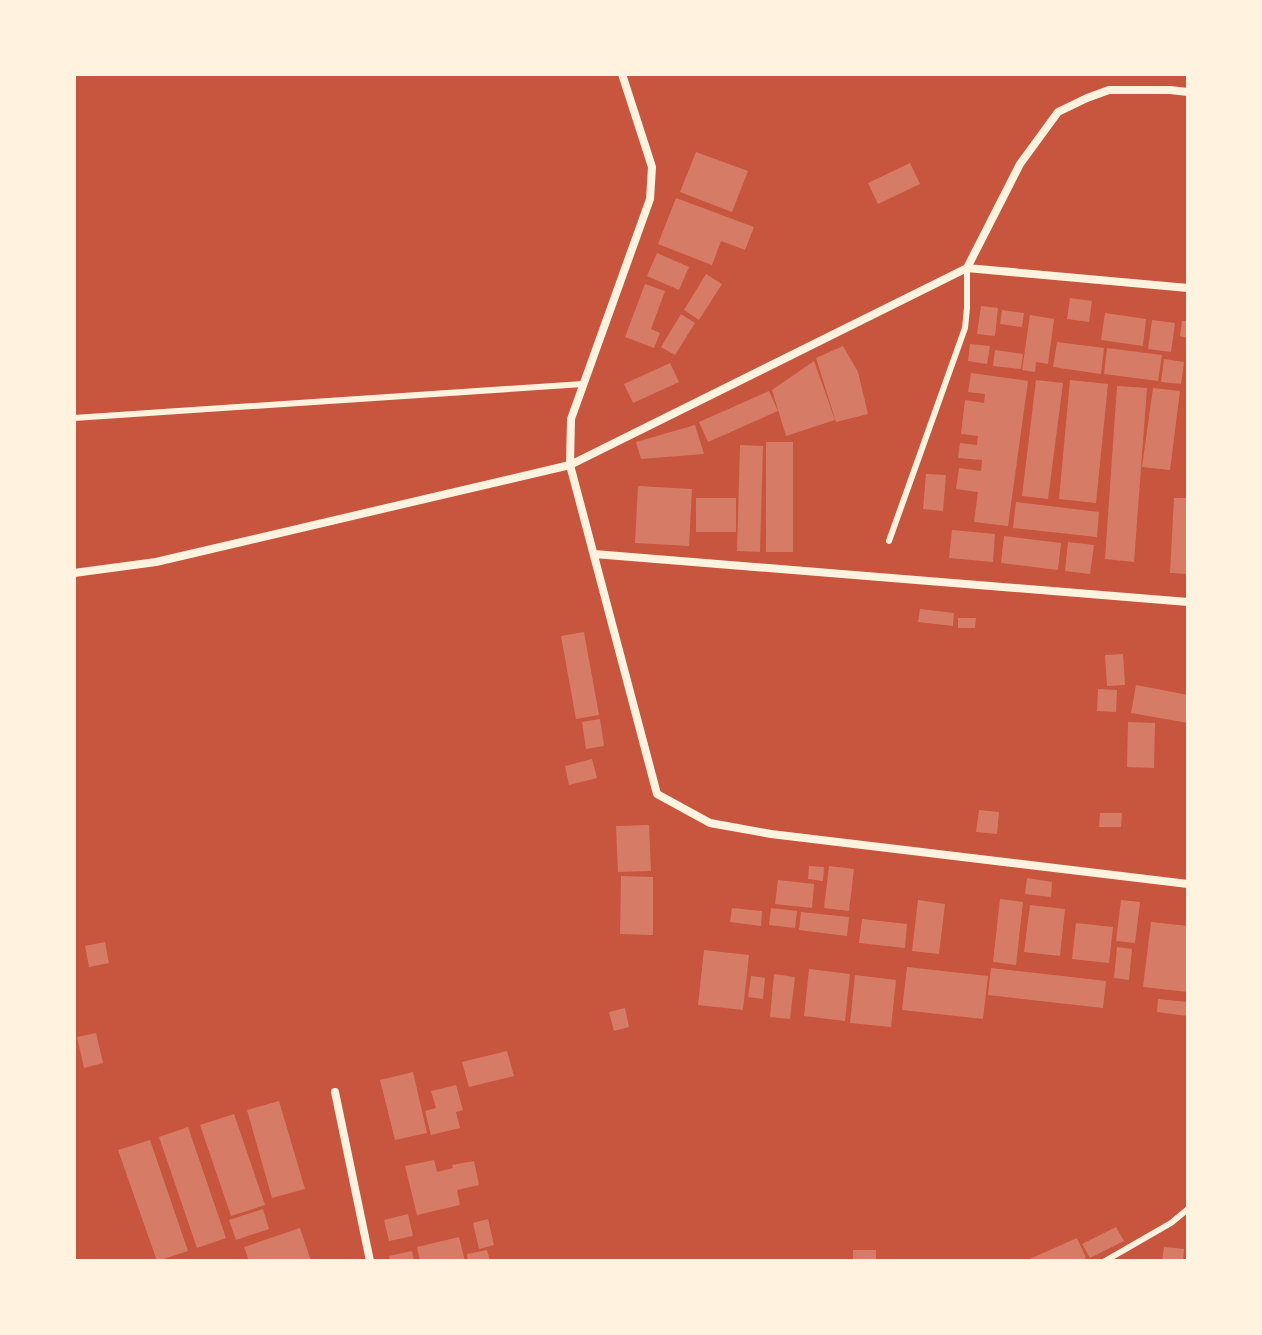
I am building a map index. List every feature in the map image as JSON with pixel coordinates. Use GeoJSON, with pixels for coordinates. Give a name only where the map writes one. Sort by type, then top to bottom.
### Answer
{"type":"FeatureCollection","features":[{"type":"Feature","properties":{"kind":"street"},"geometry":{"type":"LineString","coordinates":[[622,74],[652,167],[650,199],[571,419],[570,465],[657,794],[710,823],[771,834],[1188,884]]}},
{"type":"Feature","properties":{"kind":"street"},"geometry":{"type":"LineString","coordinates":[[967,268],[1020,164],[1058,112],[1109,90],[1188,92]]}},
{"type":"Feature","properties":{"kind":"street"},"geometry":{"type":"LineString","coordinates":[[74,573],[156,562],[570,465],[967,268],[1188,288]]}},
{"type":"Feature","properties":{"kind":"street"},"geometry":{"type":"LineString","coordinates":[[594,554],[1188,602]]}},
{"type":"Feature","properties":{"kind":"street"},"geometry":{"type":"LineString","coordinates":[[335,1092],[370,1261]]}},
{"type":"Feature","properties":{"kind":"lane"},"geometry":{"type":"LineString","coordinates":[[889,541],[965,328],[967,268]]}},
{"type":"Feature","properties":{"kind":"lane"},"geometry":{"type":"LineString","coordinates":[[74,418],[583,384]]}},
{"type":"Feature","properties":{"kind":"lane"},"geometry":{"type":"LineString","coordinates":[[1105,1261],[1171,1223],[1188,1209]]}},
{"type":"Feature","properties":{"kind":"building"},"geometry":{"type":"Polygon","coordinates":[[[696,152],[748,171],[732,212],[680,192],[696,152]]]}},
{"type":"Feature","properties":{"kind":"building"},"geometry":{"type":"Polygon","coordinates":[[[910,163],[920,184],[878,204],[868,183],[910,163]]]}},
{"type":"Feature","properties":{"kind":"building"},"geometry":{"type":"Polygon","coordinates":[[[676,198],[754,227],[745,250],[721,241],[712,265],[658,244],[676,198]]]}},
{"type":"Feature","properties":{"kind":"building"},"geometry":{"type":"Polygon","coordinates":[[[657,253],[689,267],[679,290],[647,276],[657,253]]]}},
{"type":"Feature","properties":{"kind":"building"},"geometry":{"type":"Polygon","coordinates":[[[706,274],[722,284],[699,320],[684,310],[706,274]]]}},
{"type":"Feature","properties":{"kind":"building"},"geometry":{"type":"Polygon","coordinates":[[[645,284],[665,291],[651,329],[660,333],[654,348],[625,337],[645,284]]]}},
{"type":"Feature","properties":{"kind":"building"},"geometry":{"type":"Polygon","coordinates":[[[1070,298],[1092,301],[1089,322],[1067,319],[1070,298]]]}},
{"type":"Feature","properties":{"kind":"building"},"geometry":{"type":"Polygon","coordinates":[[[981,306],[998,308],[995,336],[977,334],[981,306]]]}},
{"type":"Feature","properties":{"kind":"building"},"geometry":{"type":"Polygon","coordinates":[[[1002,310],[1024,313],[1022,327],[1000,324],[1002,310]]]}},
{"type":"Feature","properties":{"kind":"building"},"geometry":{"type":"Polygon","coordinates":[[[1105,313],[1146,319],[1143,346],[1101,340],[1105,313]]]}},
{"type":"Feature","properties":{"kind":"building"},"geometry":{"type":"Polygon","coordinates":[[[681,314],[695,323],[675,355],[661,347],[681,314]]]}},
{"type":"Feature","properties":{"kind":"building"},"geometry":{"type":"Polygon","coordinates":[[[1030,315],[1054,319],[1048,364],[1036,362],[1035,372],[1022,370],[1030,315]]]}},
{"type":"Feature","properties":{"kind":"building"},"geometry":{"type":"Polygon","coordinates":[[[1152,320],[1175,323],[1171,352],[1148,349],[1152,320]]]}},
{"type":"Feature","properties":{"kind":"building"},"geometry":{"type":"Polygon","coordinates":[[[1182,321],[1188,321],[1188,338],[1180,336],[1182,321]]]}},
{"type":"Feature","properties":{"kind":"building"},"geometry":{"type":"Polygon","coordinates":[[[1057,342],[1104,348],[1101,374],[1053,367],[1057,342]]]}},
{"type":"Feature","properties":{"kind":"building"},"geometry":{"type":"Polygon","coordinates":[[[970,344],[990,346],[987,364],[968,361],[970,344]]]}},
{"type":"Feature","properties":{"kind":"building"},"geometry":{"type":"Polygon","coordinates":[[[843,346],[858,372],[868,414],[836,422],[816,358],[843,346]]]}},
{"type":"Feature","properties":{"kind":"building"},"geometry":{"type":"Polygon","coordinates":[[[1107,348],[1162,355],[1158,381],[1104,374],[1107,348]]]}},
{"type":"Feature","properties":{"kind":"building"},"geometry":{"type":"Polygon","coordinates":[[[995,350],[1023,354],[1021,369],[993,366],[995,350]]]}},
{"type":"Feature","properties":{"kind":"building"},"geometry":{"type":"Polygon","coordinates":[[[1164,359],[1184,362],[1181,384],[1161,382],[1164,359]]]}},
{"type":"Feature","properties":{"kind":"building"},"geometry":{"type":"Polygon","coordinates":[[[814,361],[835,420],[786,436],[772,390],[814,361]]]}},
{"type":"Feature","properties":{"kind":"building"},"geometry":{"type":"Polygon","coordinates":[[[670,363],[679,382],[633,403],[624,384],[670,363]]]}},
{"type":"Feature","properties":{"kind":"building"},"geometry":{"type":"Polygon","coordinates":[[[971,373],[1028,381],[1008,526],[974,522],[978,492],[956,489],[959,468],[981,471],[982,460],[958,458],[960,443],[977,445],[978,436],[961,434],[965,400],[984,403],[985,394],[968,392],[971,373]]]}},
{"type":"Feature","properties":{"kind":"building"},"geometry":{"type":"Polygon","coordinates":[[[1036,380],[1063,383],[1048,499],[1022,496],[1036,380]]]}},
{"type":"Feature","properties":{"kind":"building"},"geometry":{"type":"Polygon","coordinates":[[[1070,380],[1108,384],[1096,503],[1059,499],[1070,380]]]}},
{"type":"Feature","properties":{"kind":"building"},"geometry":{"type":"Polygon","coordinates":[[[1117,386],[1147,388],[1134,562],[1105,559],[1117,386]]]}},
{"type":"Feature","properties":{"kind":"building"},"geometry":{"type":"Polygon","coordinates":[[[1153,388],[1180,391],[1170,470],[1142,467],[1153,388]]]}},
{"type":"Feature","properties":{"kind":"building"},"geometry":{"type":"Polygon","coordinates":[[[769,391],[778,411],[708,442],[699,422],[769,391]]]}},
{"type":"Feature","properties":{"kind":"building"},"geometry":{"type":"Polygon","coordinates":[[[695,425],[704,454],[641,459],[636,442],[695,425]]]}},
{"type":"Feature","properties":{"kind":"building"},"geometry":{"type":"Polygon","coordinates":[[[766,442],[793,442],[793,552],[766,552],[766,442]]]}},
{"type":"Feature","properties":{"kind":"building"},"geometry":{"type":"Polygon","coordinates":[[[740,445],[763,446],[760,552],[737,551],[740,445]]]}},
{"type":"Feature","properties":{"kind":"building"},"geometry":{"type":"Polygon","coordinates":[[[926,474],[946,475],[943,511],[923,509],[926,474]]]}},
{"type":"Feature","properties":{"kind":"building"},"geometry":{"type":"Polygon","coordinates":[[[638,486],[692,489],[689,546],[635,543],[638,486]]]}},
{"type":"Feature","properties":{"kind":"building"},"geometry":{"type":"Polygon","coordinates":[[[696,498],[736,498],[736,532],[696,532],[696,498]]]}},
{"type":"Feature","properties":{"kind":"building"},"geometry":{"type":"Polygon","coordinates":[[[1174,498],[1188,498],[1187,574],[1170,573],[1174,498]]]}},
{"type":"Feature","properties":{"kind":"building"},"geometry":{"type":"Polygon","coordinates":[[[1016,502],[1099,512],[1097,537],[1013,528],[1016,502]]]}},
{"type":"Feature","properties":{"kind":"building"},"geometry":{"type":"Polygon","coordinates":[[[952,530],[995,534],[993,562],[949,558],[952,530]]]}},
{"type":"Feature","properties":{"kind":"building"},"geometry":{"type":"Polygon","coordinates":[[[1004,536],[1061,543],[1058,570],[1001,563],[1004,536]]]}},
{"type":"Feature","properties":{"kind":"building"},"geometry":{"type":"Polygon","coordinates":[[[1068,542],[1094,545],[1090,574],[1065,571],[1068,542]]]}},
{"type":"Feature","properties":{"kind":"building"},"geometry":{"type":"Polygon","coordinates":[[[920,609],[954,613],[953,626],[918,622],[920,609]]]}},
{"type":"Feature","properties":{"kind":"building"},"geometry":{"type":"Polygon","coordinates":[[[958,618],[976,618],[975,628],[958,628],[958,618]]]}},
{"type":"Feature","properties":{"kind":"building"},"geometry":{"type":"Polygon","coordinates":[[[584,632],[599,715],[576,719],[561,636],[584,632]]]}},
{"type":"Feature","properties":{"kind":"building"},"geometry":{"type":"Polygon","coordinates":[[[1123,654],[1125,685],[1107,686],[1105,655],[1123,654]]]}},
{"type":"Feature","properties":{"kind":"building"},"geometry":{"type":"Polygon","coordinates":[[[1136,685],[1188,695],[1188,723],[1131,713],[1136,685]]]}},
{"type":"Feature","properties":{"kind":"building"},"geometry":{"type":"Polygon","coordinates":[[[1098,689],[1117,690],[1116,712],[1097,711],[1098,689]]]}},
{"type":"Feature","properties":{"kind":"building"},"geometry":{"type":"Polygon","coordinates":[[[600,719],[604,746],[586,749],[582,722],[600,719]]]}},
{"type":"Feature","properties":{"kind":"building"},"geometry":{"type":"Polygon","coordinates":[[[1128,722],[1155,723],[1154,768],[1127,767],[1128,722]]]}},
{"type":"Feature","properties":{"kind":"building"},"geometry":{"type":"Polygon","coordinates":[[[592,759],[597,778],[569,785],[565,766],[592,759]]]}},
{"type":"Feature","properties":{"kind":"building"},"geometry":{"type":"Polygon","coordinates":[[[979,810],[999,812],[997,834],[976,832],[979,810]]]}},
{"type":"Feature","properties":{"kind":"building"},"geometry":{"type":"Polygon","coordinates":[[[1100,813],[1122,813],[1121,827],[1099,827],[1100,813]]]}},
{"type":"Feature","properties":{"kind":"building"},"geometry":{"type":"Polygon","coordinates":[[[649,825],[651,871],[618,872],[616,826],[649,825]]]}},
{"type":"Feature","properties":{"kind":"building"},"geometry":{"type":"Polygon","coordinates":[[[809,866],[824,867],[823,881],[808,879],[809,866]]]}},
{"type":"Feature","properties":{"kind":"building"},"geometry":{"type":"Polygon","coordinates":[[[829,866],[854,869],[849,911],[824,908],[829,866]]]}},
{"type":"Feature","properties":{"kind":"building"},"geometry":{"type":"Polygon","coordinates":[[[621,876],[653,877],[653,935],[620,934],[621,876]]]}},
{"type":"Feature","properties":{"kind":"building"},"geometry":{"type":"Polygon","coordinates":[[[1027,878],[1052,882],[1051,897],[1025,894],[1027,878]]]}},
{"type":"Feature","properties":{"kind":"building"},"geometry":{"type":"Polygon","coordinates":[[[778,880],[814,884],[812,908],[775,904],[778,880]]]}},
{"type":"Feature","properties":{"kind":"building"},"geometry":{"type":"Polygon","coordinates":[[[1000,899],[1023,902],[1016,965],[993,962],[1000,899]]]}},
{"type":"Feature","properties":{"kind":"building"},"geometry":{"type":"Polygon","coordinates":[[[918,900],[945,904],[939,954],[912,951],[918,900]]]}},
{"type":"Feature","properties":{"kind":"building"},"geometry":{"type":"Polygon","coordinates":[[[1121,900],[1140,902],[1135,943],[1116,941],[1121,900]]]}},
{"type":"Feature","properties":{"kind":"building"},"geometry":{"type":"Polygon","coordinates":[[[1030,905],[1065,909],[1060,956],[1024,952],[1030,905]]]}},
{"type":"Feature","properties":{"kind":"building"},"geometry":{"type":"Polygon","coordinates":[[[732,908],[762,911],[761,926],[730,922],[732,908]]]}},
{"type":"Feature","properties":{"kind":"building"},"geometry":{"type":"Polygon","coordinates":[[[771,908],[797,911],[795,928],[769,925],[771,908]]]}},
{"type":"Feature","properties":{"kind":"building"},"geometry":{"type":"Polygon","coordinates":[[[801,912],[849,917],[847,936],[799,930],[801,912]]]}},
{"type":"Feature","properties":{"kind":"building"},"geometry":{"type":"Polygon","coordinates":[[[862,919],[907,924],[905,948],[859,943],[862,919]]]}},
{"type":"Feature","properties":{"kind":"building"},"geometry":{"type":"Polygon","coordinates":[[[1151,922],[1188,926],[1188,992],[1143,987],[1151,922]]]}},
{"type":"Feature","properties":{"kind":"building"},"geometry":{"type":"Polygon","coordinates":[[[1076,923],[1113,927],[1109,963],[1072,959],[1076,923]]]}},
{"type":"Feature","properties":{"kind":"building"},"geometry":{"type":"Polygon","coordinates":[[[105,942],[109,963],[89,967],[85,946],[105,942]]]}},
{"type":"Feature","properties":{"kind":"building"},"geometry":{"type":"Polygon","coordinates":[[[1117,947],[1132,949],[1129,980],[1114,978],[1117,947]]]}},
{"type":"Feature","properties":{"kind":"building"},"geometry":{"type":"Polygon","coordinates":[[[704,950],[749,955],[743,1010],[698,1005],[704,950]]]}},
{"type":"Feature","properties":{"kind":"building"},"geometry":{"type":"Polygon","coordinates":[[[907,967],[988,976],[983,1019],[902,1010],[907,967]]]}},
{"type":"Feature","properties":{"kind":"building"},"geometry":{"type":"Polygon","coordinates":[[[991,968],[1106,981],[1103,1008],[988,995],[991,968]]]}},
{"type":"Feature","properties":{"kind":"building"},"geometry":{"type":"Polygon","coordinates":[[[809,969],[850,974],[845,1021],[804,1016],[809,969]]]}},
{"type":"Feature","properties":{"kind":"building"},"geometry":{"type":"Polygon","coordinates":[[[774,974],[795,977],[790,1019],[770,1017],[774,974]]]}},
{"type":"Feature","properties":{"kind":"building"},"geometry":{"type":"Polygon","coordinates":[[[855,975],[896,980],[891,1027],[850,1023],[855,975]]]}},
{"type":"Feature","properties":{"kind":"building"},"geometry":{"type":"Polygon","coordinates":[[[751,976],[765,978],[763,999],[748,997],[751,976]]]}},
{"type":"Feature","properties":{"kind":"building"},"geometry":{"type":"Polygon","coordinates":[[[1158,999],[1188,1002],[1188,1016],[1157,1012],[1158,999]]]}},
{"type":"Feature","properties":{"kind":"building"},"geometry":{"type":"Polygon","coordinates":[[[625,1008],[629,1027],[614,1031],[609,1012],[625,1008]]]}},
{"type":"Feature","properties":{"kind":"building"},"geometry":{"type":"Polygon","coordinates":[[[96,1033],[103,1063],[84,1068],[77,1037],[96,1033]]]}},
{"type":"Feature","properties":{"kind":"building"},"geometry":{"type":"Polygon","coordinates":[[[507,1051],[514,1076],[469,1087],[462,1062],[507,1051]]]}},
{"type":"Feature","properties":{"kind":"building"},"geometry":{"type":"Polygon","coordinates":[[[413,1072],[427,1133],[395,1140],[380,1080],[413,1072]]]}},
{"type":"Feature","properties":{"kind":"building"},"geometry":{"type":"Polygon","coordinates":[[[456,1085],[463,1110],[456,1112],[460,1128],[431,1135],[425,1111],[436,1108],[431,1091],[456,1085]]]}},
{"type":"Feature","properties":{"kind":"building"},"geometry":{"type":"Polygon","coordinates":[[[279,1101],[305,1189],[272,1198],[247,1110],[279,1101]]]}},
{"type":"Feature","properties":{"kind":"building"},"geometry":{"type":"Polygon","coordinates":[[[234,1114],[265,1205],[231,1216],[200,1125],[234,1114]]]}},
{"type":"Feature","properties":{"kind":"building"},"geometry":{"type":"Polygon","coordinates":[[[188,1127],[226,1238],[197,1248],[159,1137],[188,1127]]]}},
{"type":"Feature","properties":{"kind":"building"},"geometry":{"type":"Polygon","coordinates":[[[150,1140],[188,1251],[157,1261],[118,1150],[150,1140]]]}},
{"type":"Feature","properties":{"kind":"building"},"geometry":{"type":"Polygon","coordinates":[[[434,1160],[437,1172],[453,1168],[452,1165],[474,1161],[479,1185],[457,1190],[460,1205],[417,1215],[405,1166],[434,1160]]]}},
{"type":"Feature","properties":{"kind":"building"},"geometry":{"type":"Polygon","coordinates":[[[263,1209],[269,1229],[236,1240],[229,1220],[263,1209]]]}},
{"type":"Feature","properties":{"kind":"building"},"geometry":{"type":"Polygon","coordinates":[[[408,1214],[413,1236],[389,1241],[384,1220],[408,1214]]]}},
{"type":"Feature","properties":{"kind":"building"},"geometry":{"type":"Polygon","coordinates":[[[488,1219],[494,1245],[479,1249],[473,1223],[488,1219]]]}},
{"type":"Feature","properties":{"kind":"building"},"geometry":{"type":"Polygon","coordinates":[[[1116,1227],[1124,1241],[1090,1258],[1082,1244],[1116,1227]]]}},
{"type":"Feature","properties":{"kind":"building"},"geometry":{"type":"Polygon","coordinates":[[[300,1228],[311,1261],[249,1261],[244,1247],[300,1228]]]}},
{"type":"Feature","properties":{"kind":"building"},"geometry":{"type":"Polygon","coordinates":[[[459,1237],[465,1261],[420,1261],[417,1247],[459,1237]]]}},
{"type":"Feature","properties":{"kind":"building"},"geometry":{"type":"Polygon","coordinates":[[[1077,1238],[1086,1258],[1080,1261],[1025,1261],[1077,1238]]]}},
{"type":"Feature","properties":{"kind":"building"},"geometry":{"type":"Polygon","coordinates":[[[1164,1247],[1184,1249],[1183,1261],[1162,1261],[1164,1247]]]}},
{"type":"Feature","properties":{"kind":"building"},"geometry":{"type":"Polygon","coordinates":[[[487,1250],[490,1261],[468,1261],[467,1254],[487,1250]]]}},
{"type":"Feature","properties":{"kind":"building"},"geometry":{"type":"Polygon","coordinates":[[[853,1250],[876,1250],[876,1261],[853,1261],[853,1250]]]}},
{"type":"Feature","properties":{"kind":"building"},"geometry":{"type":"Polygon","coordinates":[[[412,1251],[414,1261],[390,1261],[389,1256],[412,1251]]]}}]}
